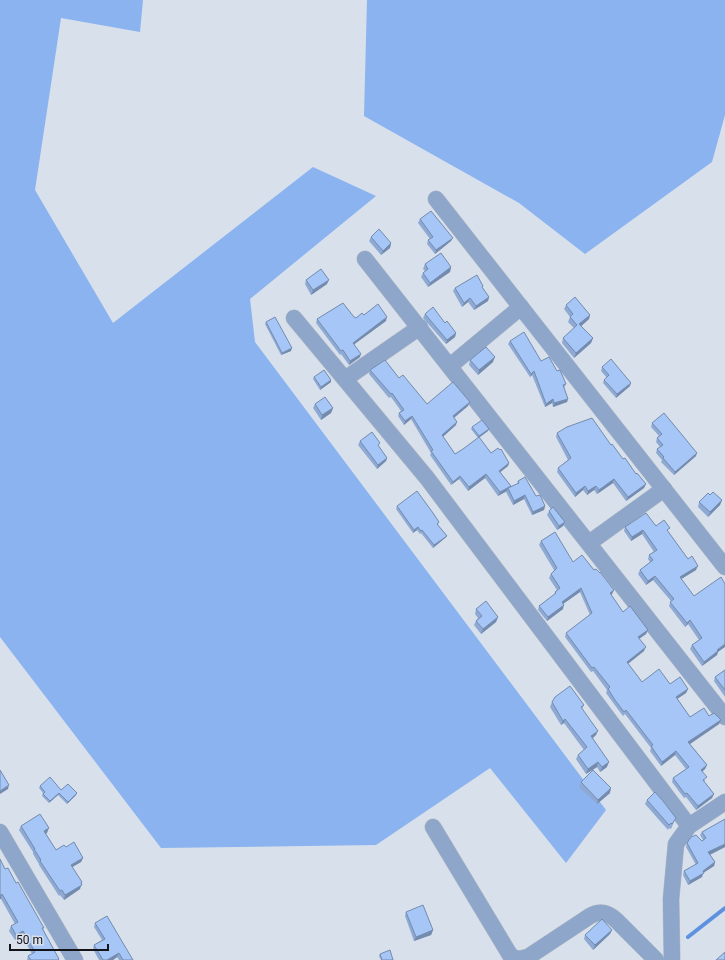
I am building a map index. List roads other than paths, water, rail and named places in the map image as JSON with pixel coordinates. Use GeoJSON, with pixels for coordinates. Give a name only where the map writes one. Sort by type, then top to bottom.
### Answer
{"type":"FeatureCollection","features":[{"type":"Feature","properties":{"kind":"street"},"geometry":{"type":"LineString","coordinates":[[436,199],[725,567]]}},
{"type":"Feature","properties":{"kind":"street"},"geometry":{"type":"LineString","coordinates":[[365,259],[420,327],[725,718]]}},
{"type":"Feature","properties":{"kind":"street"},"geometry":{"type":"LineString","coordinates":[[450,366],[521,307]]}},
{"type":"Feature","properties":{"kind":"street"},"geometry":{"type":"LineString","coordinates":[[294,318],[427,478],[689,826]]}},
{"type":"Feature","properties":{"kind":"street"},"geometry":{"type":"LineString","coordinates":[[345,379],[420,327]]}},
{"type":"Feature","properties":{"kind":"street"},"geometry":{"type":"LineString","coordinates":[[588,543],[664,489]]}},
{"type":"Feature","properties":{"kind":"street"},"geometry":{"type":"LineString","coordinates":[[672,960],[672,899],[676,844],[689,826],[725,802]]}},
{"type":"Feature","properties":{"kind":"street"},"geometry":{"type":"LineString","coordinates":[[433,827],[510,955],[514,958],[519,959],[528,957],[596,912],[603,912],[616,920],[656,960]]}},
{"type":"Feature","properties":{"kind":"street"},"geometry":{"type":"LineString","coordinates":[[0,832],[76,960]]}},
{"type":"Feature","properties":{"kind":"waterway"},"geometry":{"type":"LineString","coordinates":[[688,937],[725,908]]}}]}
